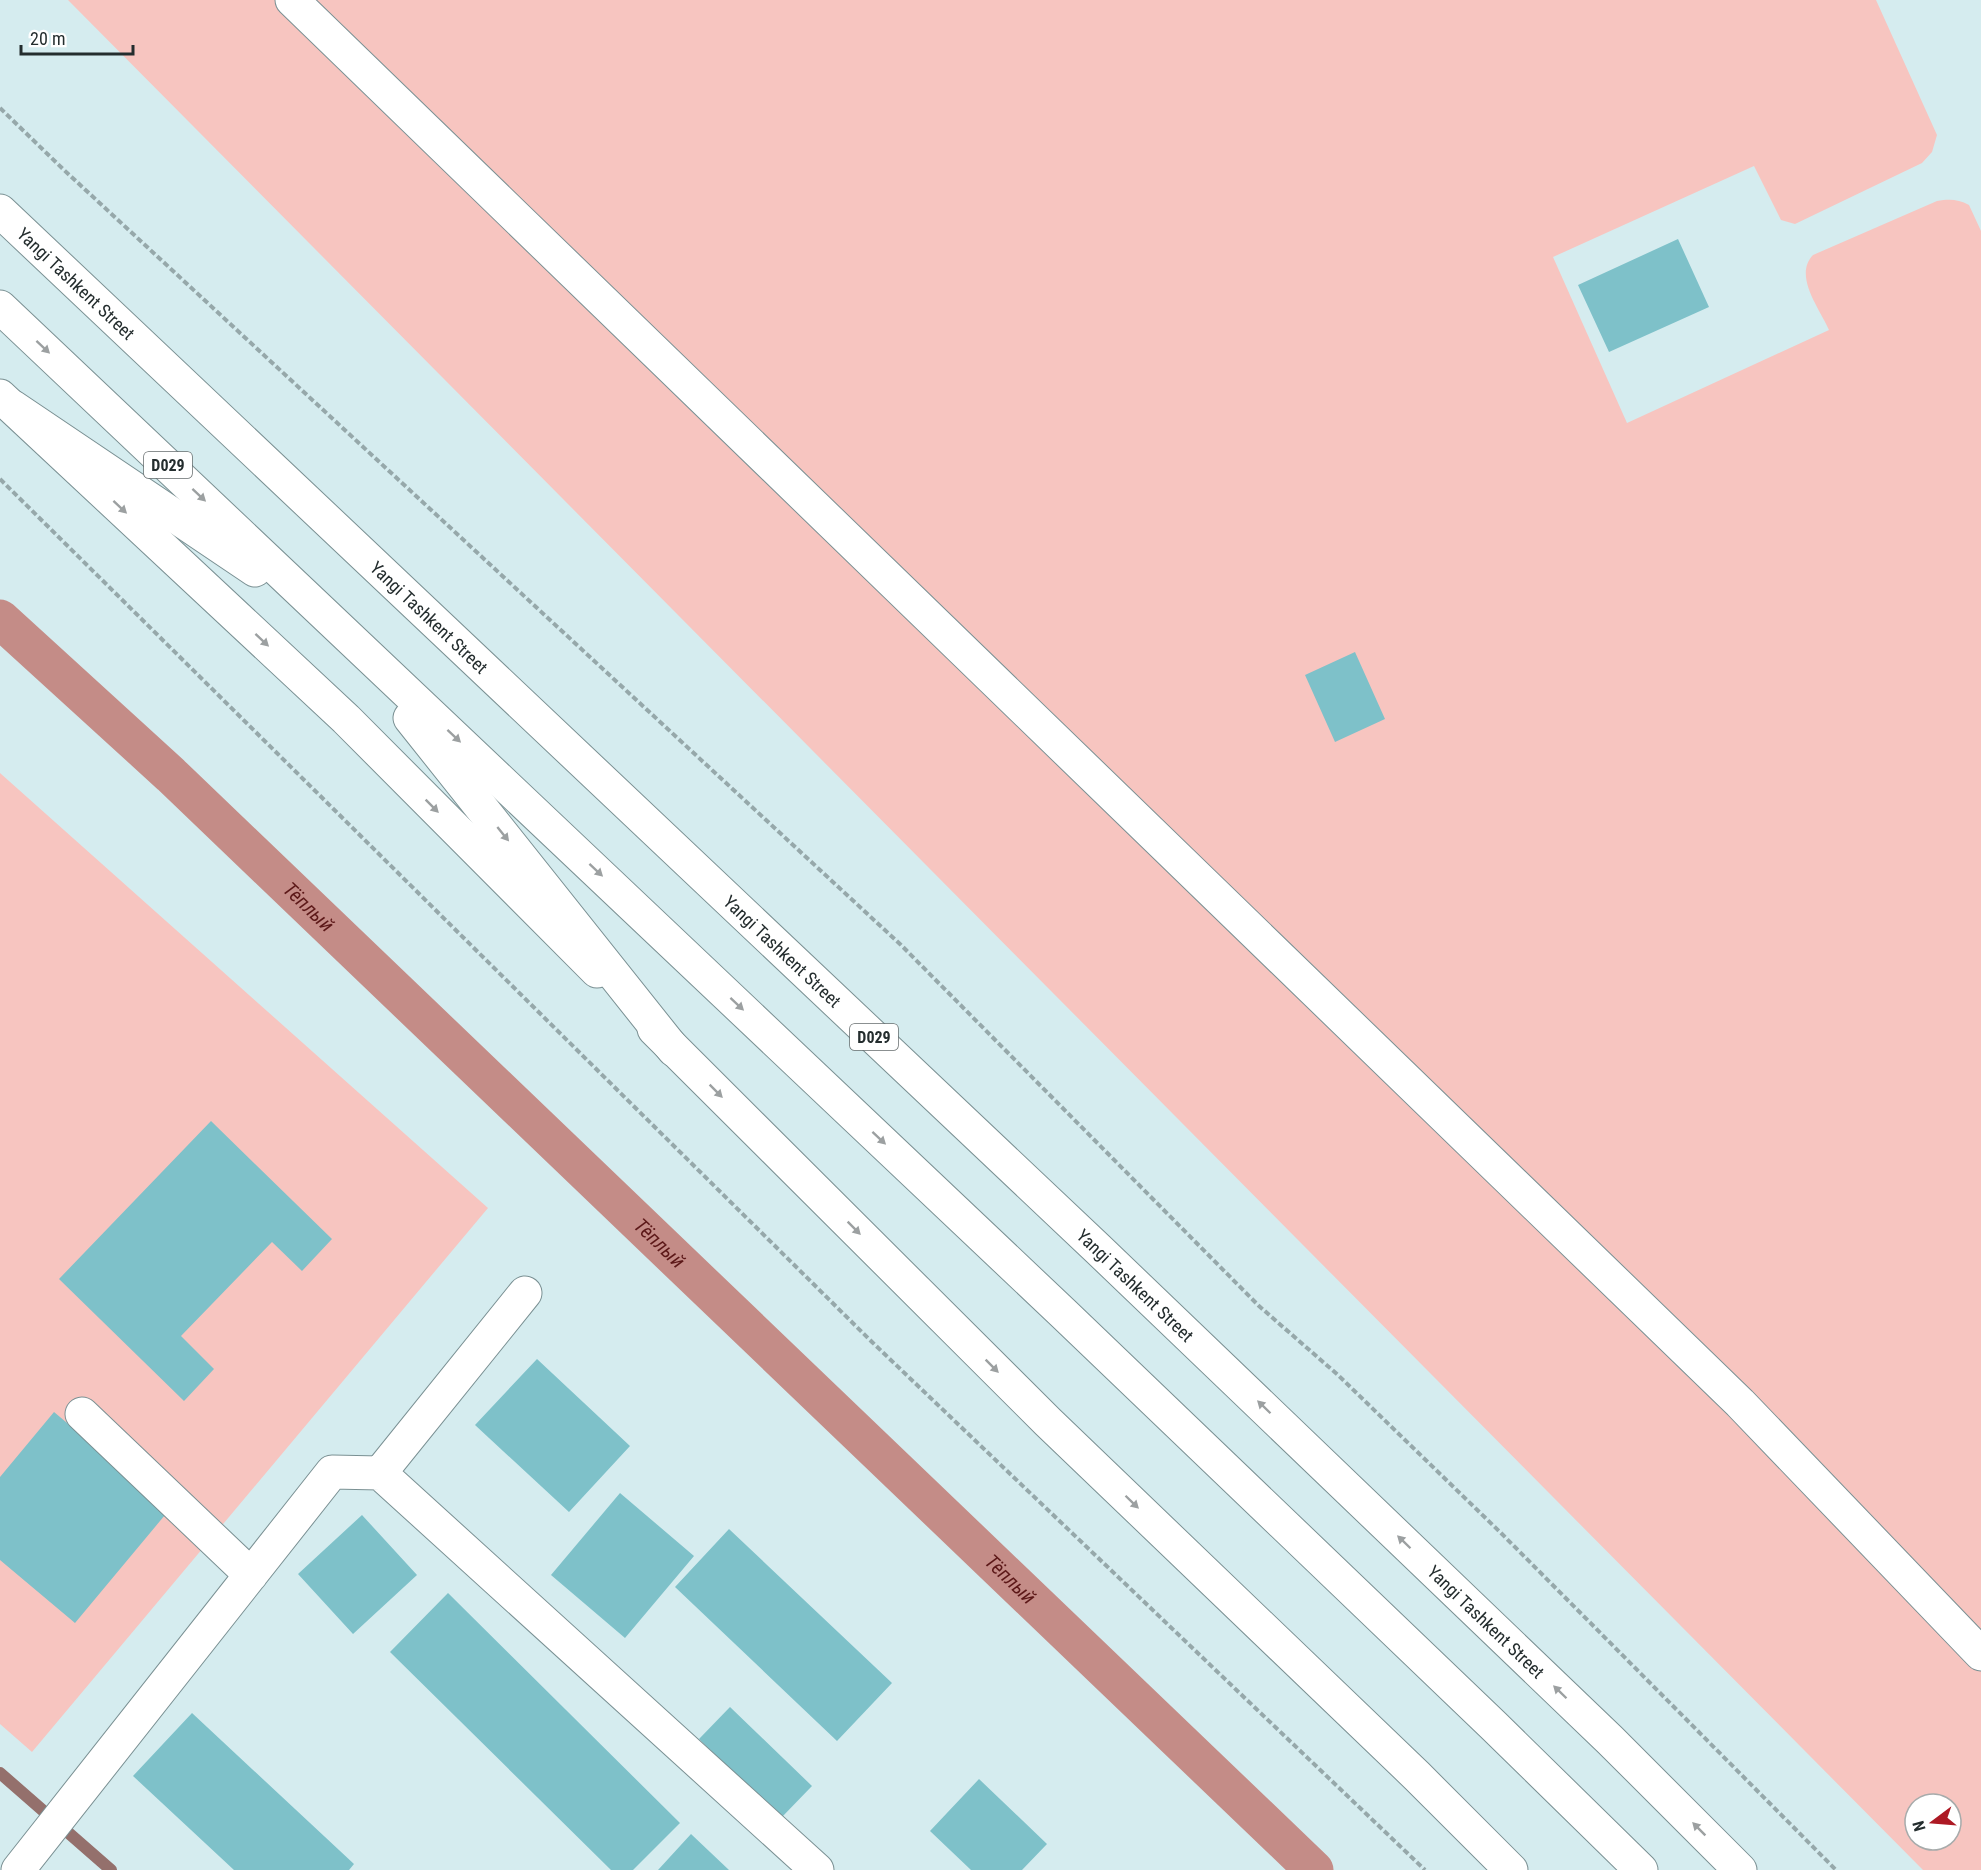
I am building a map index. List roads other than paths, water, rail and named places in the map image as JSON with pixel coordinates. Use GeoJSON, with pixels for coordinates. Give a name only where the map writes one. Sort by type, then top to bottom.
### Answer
{"type":"FeatureCollection","features":[{"type":"Feature","properties":{"kind":"main road"},"geometry":{"type":"LineString","coordinates":[[292,0],[1731,1395],[1981,1654]]}},
{"type":"Feature","properties":{"kind":"main road","name":"Yangi Tashkent Street"},"geometry":{"type":"LineString","coordinates":[[0,211],[1098,1249],[1610,1740],[1740,1870]]}},
{"type":"Feature","properties":{"kind":"main road","name":"D029"},"geometry":{"type":"LineString","coordinates":[[0,307],[1064,1314],[1511,1742],[1641,1870]]}},
{"type":"Feature","properties":{"kind":"main road"},"geometry":{"type":"LineString","coordinates":[[6,401],[335,624],[674,1050]]}},
{"type":"Feature","properties":{"kind":"main road"},"geometry":{"type":"LineString","coordinates":[[6,401],[346,719],[1048,1422],[1417,1776],[1511,1870]]}},
{"type":"Feature","properties":{"kind":"main road"},"geometry":{"type":"LineString","coordinates":[[380,1473],[525,1293]]}},
{"type":"Feature","properties":{"kind":"main road"},"geometry":{"type":"LineString","coordinates":[[82,1414],[251,1575]]}},
{"type":"Feature","properties":{"kind":"main road"},"geometry":{"type":"LineString","coordinates":[[26,1860],[332,1472],[380,1473],[817,1870]]}},
{"type":"Feature","properties":{"kind":"waterway","name":"Тёплый"},"geometry":{"type":"LineString","coordinates":[[0,619],[171,775],[1314,1870]]}},
{"type":"Feature","properties":{"kind":"waterway"},"geometry":{"type":"LineString","coordinates":[[0,1773],[111,1870]]}}]}
